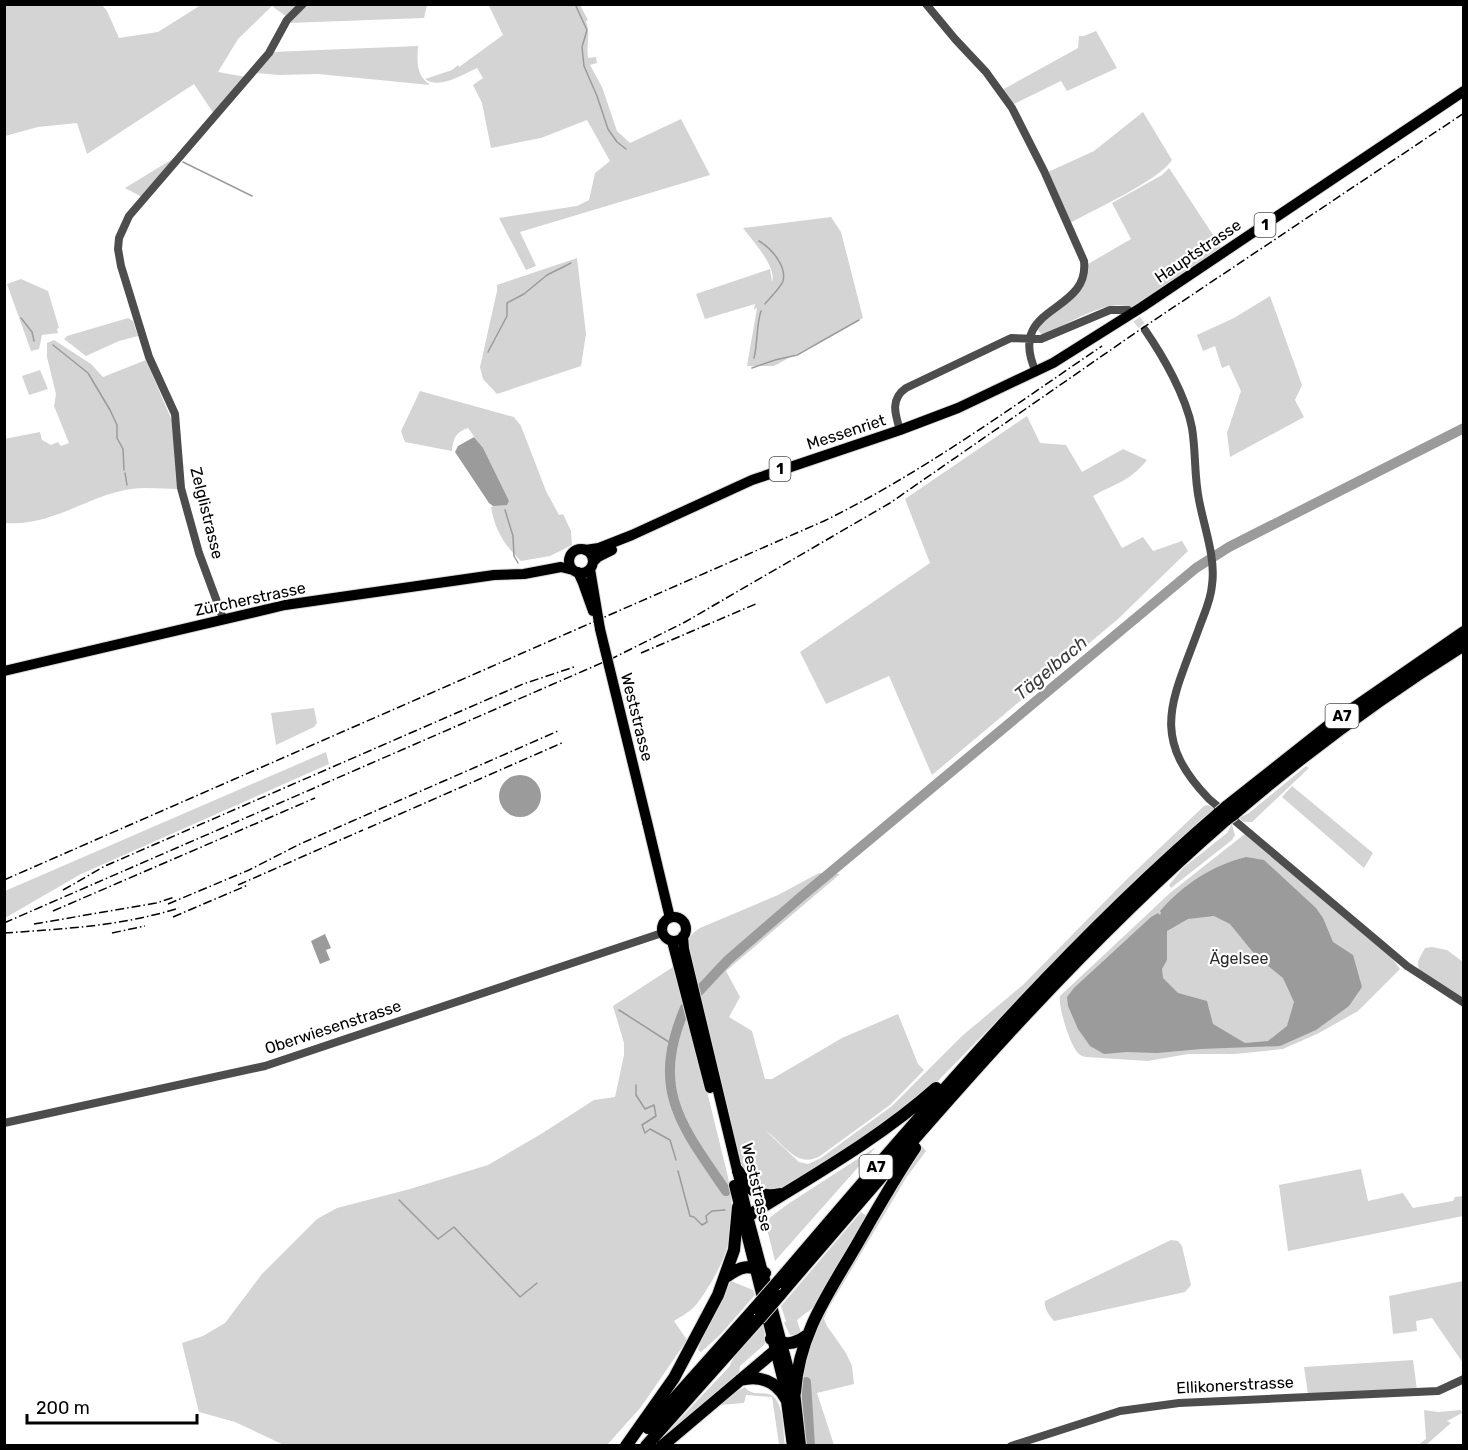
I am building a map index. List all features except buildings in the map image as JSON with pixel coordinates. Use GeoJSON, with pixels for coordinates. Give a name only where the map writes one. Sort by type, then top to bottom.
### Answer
{"type":"FeatureCollection","features":[{"type":"Feature","properties":{"kind":"highway","name":"A7"},"geometry":{"type":"LineString","coordinates":[[777,1290],[1037,1001],[1110,926],[1227,813],[1346,712],[1464,633]]}},
{"type":"Feature","properties":{"kind":"highway","name":"A7"},"geometry":{"type":"LineString","coordinates":[[646,1446],[978,1051],[1104,918],[1171,855],[1357,717],[1464,645]]}},
{"type":"Feature","properties":{"kind":"highway","name":"A7"},"geometry":{"type":"LineString","coordinates":[[745,1220],[895,1121],[978,1051]]}},
{"type":"Feature","properties":{"kind":"highway","name":"A7"},"geometry":{"type":"LineString","coordinates":[[791,1395],[806,1336],[825,1300],[901,1168],[955,1092]]}},
{"type":"Feature","properties":{"kind":"highway","name":"A7"},"geometry":{"type":"LineString","coordinates":[[738,1171],[746,1185],[761,1194],[774,1195],[792,1188]]}},
{"type":"Feature","properties":{"kind":"highway"},"geometry":{"type":"LineString","coordinates":[[626,1446],[674,1378],[725,1278],[734,1250],[738,1207]]}},
{"type":"Feature","properties":{"kind":"highway"},"geometry":{"type":"LineString","coordinates":[[725,1278],[740,1268],[753,1267],[765,1273]]}},
{"type":"Feature","properties":{"kind":"highway","name":"A7"},"geometry":{"type":"LineString","coordinates":[[632,1446],[757,1313]]}},
{"type":"Feature","properties":{"kind":"highway"},"geometry":{"type":"LineString","coordinates":[[662,1446],[739,1381],[776,1345],[795,1344],[806,1336]]}},
{"type":"Feature","properties":{"kind":"highway"},"geometry":{"type":"LineString","coordinates":[[739,1381],[755,1378],[767,1380],[791,1395]]}},
{"type":"Feature","properties":{"kind":"main road","name":"Hauptstrasse"},"geometry":{"type":"LineString","coordinates":[[1036,372],[1142,308],[1464,91]]}},
{"type":"Feature","properties":{"kind":"main road","name":"Messenriet"},"geometry":{"type":"LineString","coordinates":[[575,571],[584,572],[603,554],[636,535],[752,480],[958,408],[1036,372]]}},
{"type":"Feature","properties":{"kind":"main road","name":"Messenriet"},"geometry":{"type":"LineString","coordinates":[[571,554],[576,550],[599,548],[636,535]]}},
{"type":"Feature","properties":{"kind":"main road"},"geometry":{"type":"LineString","coordinates":[[585,550],[592,555],[592,566]]}},
{"type":"Feature","properties":{"kind":"main road","name":"Zürcherstrasse"},"geometry":{"type":"LineString","coordinates":[[4,671],[223,618],[291,604],[505,574],[559,560],[571,554]]}},
{"type":"Feature","properties":{"kind":"main road"},"geometry":{"type":"LineString","coordinates":[[571,554],[569,564],[575,571]]}},
{"type":"Feature","properties":{"kind":"main road","name":"Weststrasse"},"geometry":{"type":"LineString","coordinates":[[592,566],[600,629]]}},
{"type":"Feature","properties":{"kind":"main road","name":"Zürcherstrasse"},"geometry":{"type":"LineString","coordinates":[[505,574],[524,574],[561,567],[575,571]]}},
{"type":"Feature","properties":{"kind":"main road","name":"Weststrasse"},"geometry":{"type":"LineString","coordinates":[[575,571],[584,583],[600,629],[670,918],[675,917],[683,921],[686,929],[683,936],[684,949],[692,999],[738,1207],[765,1273],[776,1345]]}},
{"type":"Feature","properties":{"kind":"main road"},"geometry":{"type":"LineString","coordinates":[[670,918],[663,924],[662,933],[672,941],[683,936]]}},
{"type":"Feature","properties":{"kind":"main road","name":"Weststrasse"},"geometry":{"type":"LineString","coordinates":[[672,941],[692,999],[738,1171],[753,1267],[791,1395],[801,1446]]}},
{"type":"Feature","properties":{"kind":"main road","name":"Weststrasse"},"geometry":{"type":"LineString","coordinates":[[791,1395],[792,1446]]}},
{"type":"Feature","properties":{"kind":"street","name":"Zelglistrasse"},"geometry":{"type":"LineString","coordinates":[[223,618],[199,553],[181,488],[175,414],[149,357],[118,249],[124,225],[142,200],[269,53],[287,20],[303,4]]}},
{"type":"Feature","properties":{"kind":"street"},"geometry":{"type":"LineString","coordinates":[[926,4],[986,72],[1012,108],[1034,150],[1084,261],[1083,279],[1076,291],[1040,320],[1032,330],[1030,357],[1036,372]]}},
{"type":"Feature","properties":{"kind":"street"},"geometry":{"type":"LineString","coordinates":[[900,430],[895,415],[895,402],[897,396],[906,388],[1011,339],[1017,337],[1030,340],[1045,338],[1110,310],[1128,310]]}},
{"type":"Feature","properties":{"kind":"street"},"geometry":{"type":"LineString","coordinates":[[1145,330],[1178,389],[1188,414],[1194,441],[1197,489],[1213,577],[1210,598],[1175,696],[1171,721],[1176,753],[1185,771],[1209,799],[1395,956],[1423,978],[1464,1003]]}},
{"type":"Feature","properties":{"kind":"street","name":"Oberwiesenstrasse"},"geometry":{"type":"LineString","coordinates":[[4,1123],[265,1066],[662,933]]}},
{"type":"Feature","properties":{"kind":"street","name":"Ellikonerstrasse"},"geometry":{"type":"LineString","coordinates":[[1011,1446],[1093,1419],[1140,1407],[1179,1402],[1438,1391],[1464,1379]]}},
{"type":"Feature","properties":{"kind":"green space"},"geometry":{"type":"Polygon","coordinates":[[[502,4],[580,5],[588,20],[586,21],[588,58],[596,57],[597,63],[590,65],[602,87],[617,131],[630,143],[681,119],[710,175],[520,232],[536,266],[526,270],[499,218],[577,206],[589,200],[595,173],[610,161],[587,120],[541,138],[491,148],[482,103],[473,85],[483,78],[477,68],[444,82],[437,83],[425,79],[452,70],[458,65],[459,67],[503,35],[489,6],[502,4]]]}},
{"type":"Feature","properties":{"kind":"green space"},"geometry":{"type":"Polygon","coordinates":[[[5,5],[102,5],[119,38],[158,32],[201,5],[300,5],[287,17],[272,6],[238,39],[218,72],[246,77],[214,114],[194,84],[87,154],[77,123],[38,127],[5,136],[5,5]]]}},
{"type":"Feature","properties":{"kind":"green space"},"geometry":{"type":"Polygon","coordinates":[[[306,5],[427,5],[424,18],[288,23],[306,5]]]}},
{"type":"Feature","properties":{"kind":"green space"},"geometry":{"type":"Polygon","coordinates":[[[1096,31],[1117,68],[1067,91],[1061,81],[1012,105],[1002,90],[1078,48],[1079,36],[1096,31]]]}},
{"type":"Feature","properties":{"kind":"green space"},"geometry":{"type":"Polygon","coordinates":[[[418,46],[420,72],[430,85],[318,74],[256,73],[272,52],[418,46]]]}},
{"type":"Feature","properties":{"kind":"green space"},"geometry":{"type":"Polygon","coordinates":[[[1143,112],[1172,160],[1154,177],[1070,223],[1048,172],[1094,151],[1143,112]]]}},
{"type":"Feature","properties":{"kind":"green space"},"geometry":{"type":"Polygon","coordinates":[[[179,155],[142,197],[125,188],[179,155]]]}},
{"type":"Feature","properties":{"kind":"green space"},"geometry":{"type":"Polygon","coordinates":[[[1169,168],[1221,247],[1131,308],[1122,305],[1101,309],[1041,334],[1038,330],[1039,325],[1078,292],[1083,284],[1088,264],[1131,239],[1112,203],[1162,175],[1169,168]]]}},
{"type":"Feature","properties":{"kind":"green space"},"geometry":{"type":"Polygon","coordinates":[[[831,217],[841,232],[863,318],[774,366],[747,366],[757,308],[754,310],[755,304],[705,319],[696,294],[770,269],[772,282],[773,276],[767,261],[743,228],[831,217]]]}},
{"type":"Feature","properties":{"kind":"green space"},"geometry":{"type":"Polygon","coordinates":[[[577,258],[586,334],[581,366],[497,394],[483,379],[480,367],[497,285],[577,258]]]}},
{"type":"Feature","properties":{"kind":"green space"},"geometry":{"type":"Polygon","coordinates":[[[21,279],[48,291],[59,328],[58,333],[42,335],[39,349],[31,351],[7,284],[21,279]]]}},
{"type":"Feature","properties":{"kind":"green space"},"geometry":{"type":"Polygon","coordinates":[[[1270,296],[1302,385],[1295,400],[1304,417],[1230,457],[1227,433],[1241,391],[1229,365],[1222,368],[1215,346],[1203,351],[1197,335],[1234,318],[1270,296]]]}},
{"type":"Feature","properties":{"kind":"green space"},"geometry":{"type":"Polygon","coordinates":[[[128,318],[133,321],[138,336],[119,341],[86,356],[64,339],[67,336],[128,318]]]}},
{"type":"Feature","properties":{"kind":"green space"},"geometry":{"type":"Polygon","coordinates":[[[54,340],[91,364],[103,377],[146,360],[173,423],[178,489],[149,488],[115,492],[54,516],[22,523],[5,523],[4,439],[40,432],[42,440],[51,445],[58,442],[61,446],[69,443],[54,406],[56,394],[47,357],[47,343],[54,340]]]}},
{"type":"Feature","properties":{"kind":"green space"},"geometry":{"type":"Polygon","coordinates":[[[40,370],[48,389],[29,395],[22,376],[40,370]]]}},
{"type":"Feature","properties":{"kind":"green space"},"geometry":{"type":"Polygon","coordinates":[[[420,391],[514,417],[521,426],[546,491],[559,515],[563,514],[571,531],[572,545],[550,556],[521,561],[515,555],[498,530],[491,507],[507,502],[506,496],[483,449],[468,428],[456,436],[452,451],[405,442],[401,431],[420,391]]]}},
{"type":"Feature","properties":{"kind":"green space"},"geometry":{"type":"Polygon","coordinates":[[[1027,416],[1040,443],[1066,445],[1082,472],[1123,449],[1147,460],[1128,478],[1093,496],[1122,548],[1143,537],[1153,551],[1182,541],[1188,551],[1118,619],[932,775],[889,676],[826,704],[800,652],[930,563],[905,499],[1027,416]]]}},
{"type":"Feature","properties":{"kind":"green space"},"geometry":{"type":"Polygon","coordinates":[[[314,708],[317,723],[314,727],[276,745],[271,713],[314,708]]]}},
{"type":"Feature","properties":{"kind":"green space"},"geometry":{"type":"Polygon","coordinates":[[[326,752],[329,764],[81,874],[5,918],[5,891],[326,752]]]}},
{"type":"Feature","properties":{"kind":"green space"},"geometry":{"type":"Polygon","coordinates":[[[1306,766],[1309,768],[1252,822],[1244,822],[1239,818],[1249,813],[1306,766]]]}},
{"type":"Feature","properties":{"kind":"green space"},"geometry":{"type":"Polygon","coordinates":[[[1292,786],[1373,853],[1364,868],[1282,797],[1292,786]]]}},
{"type":"Feature","properties":{"kind":"green space"},"geometry":{"type":"Polygon","coordinates":[[[1208,805],[1215,809],[1132,883],[929,1090],[898,1115],[782,1190],[754,1189],[742,1171],[687,951],[689,940],[694,932],[778,895],[819,873],[840,874],[726,971],[740,997],[729,1017],[752,1031],[765,1079],[772,1079],[842,1038],[898,1014],[918,1064],[924,1070],[890,1105],[820,1156],[812,1159],[797,1157],[766,1131],[799,1162],[808,1164],[821,1158],[892,1106],[962,1036],[1024,984],[1125,881],[1204,806],[1208,805]]]}},
{"type":"Feature","properties":{"kind":"green space"},"geometry":{"type":"Polygon","coordinates":[[[1232,824],[1235,835],[1232,840],[1171,888],[1169,885],[1183,868],[1227,833],[1232,824]]]}},
{"type":"Feature","properties":{"kind":"green space","name":"Ägelsee"},"geometry":{"type":"Polygon","coordinates":[[[1246,833],[1388,953],[1400,969],[1358,1011],[1319,1033],[1283,1049],[1235,1054],[1188,1054],[1148,1061],[1080,1055],[1065,1026],[1060,996],[1170,893],[1246,833]]]}},
{"type":"Feature","properties":{"kind":"green space"},"geometry":{"type":"Polygon","coordinates":[[[1425,948],[1447,950],[1463,962],[1463,998],[1421,972],[1418,965],[1419,960],[1425,948]]]}},
{"type":"Feature","properties":{"kind":"green space"},"geometry":{"type":"Polygon","coordinates":[[[676,965],[728,1177],[732,1205],[731,1231],[724,1255],[712,1281],[693,1308],[674,1321],[687,1340],[641,1407],[607,1445],[284,1445],[235,1422],[199,1412],[182,1343],[203,1336],[225,1323],[262,1274],[317,1219],[337,1208],[488,1165],[594,1100],[615,1097],[624,1055],[624,1043],[613,1006],[676,965]]]}},
{"type":"Feature","properties":{"kind":"green space"},"geometry":{"type":"Polygon","coordinates":[[[921,1145],[926,1151],[906,1178],[824,1319],[852,1366],[854,1384],[817,1393],[834,1445],[806,1445],[801,1402],[802,1362],[816,1322],[921,1145]]]}},
{"type":"Feature","properties":{"kind":"green space"},"geometry":{"type":"Polygon","coordinates":[[[876,1147],[775,1261],[765,1221],[876,1147]]]}},
{"type":"Feature","properties":{"kind":"green space"},"geometry":{"type":"Polygon","coordinates":[[[1361,1169],[1368,1201],[1403,1193],[1413,1208],[1453,1201],[1455,1197],[1463,1196],[1463,1216],[1288,1251],[1279,1185],[1361,1169]]]}},
{"type":"Feature","properties":{"kind":"green space"},"geometry":{"type":"Polygon","coordinates":[[[861,1212],[868,1217],[815,1306],[797,1320],[801,1333],[798,1336],[790,1335],[784,1323],[786,1321],[781,1306],[861,1212]]]}},
{"type":"Feature","properties":{"kind":"green space"},"geometry":{"type":"Polygon","coordinates":[[[1171,1240],[1178,1241],[1182,1246],[1191,1285],[1185,1292],[1054,1321],[1047,1312],[1045,1301],[1171,1240]]]}},
{"type":"Feature","properties":{"kind":"green space"},"geometry":{"type":"Polygon","coordinates":[[[731,1281],[753,1290],[755,1295],[720,1335],[701,1352],[698,1350],[703,1334],[731,1281]]]}},
{"type":"Feature","properties":{"kind":"green space"},"geometry":{"type":"Polygon","coordinates":[[[1463,1281],[1463,1363],[1432,1318],[1416,1321],[1417,1331],[1393,1334],[1389,1296],[1463,1281]]]}},
{"type":"Feature","properties":{"kind":"green space"},"geometry":{"type":"Polygon","coordinates":[[[763,1325],[766,1341],[740,1366],[739,1374],[660,1440],[729,1367],[734,1357],[763,1325]]]}},
{"type":"Feature","properties":{"kind":"green space"},"geometry":{"type":"Polygon","coordinates":[[[1413,1360],[1417,1390],[1308,1394],[1304,1367],[1413,1360]]]}},
{"type":"Feature","properties":{"kind":"green space"},"geometry":{"type":"Polygon","coordinates":[[[745,1387],[752,1392],[772,1395],[775,1398],[782,1414],[785,1445],[779,1444],[772,1397],[746,1395],[744,1403],[720,1405],[745,1387]]]}},
{"type":"Feature","properties":{"kind":"green space"},"geometry":{"type":"Polygon","coordinates":[[[1424,1410],[1438,1412],[1461,1410],[1462,1413],[1447,1421],[1451,1423],[1426,1445],[1418,1445],[1426,1439],[1424,1410]]]}},
{"type":"Feature","properties":{"kind":"shaded area"},"geometry":{"type":"Polygon","coordinates":[[[474,437],[483,448],[509,501],[507,505],[493,506],[489,503],[455,452],[458,446],[474,437]]]}},
{"type":"Feature","properties":{"kind":"shaded area"},"geometry":{"type":"Polygon","coordinates":[[[520,775],[528,776],[535,781],[540,788],[540,804],[535,811],[528,816],[520,817],[512,816],[505,811],[500,804],[499,796],[500,788],[505,781],[512,776],[520,775]]]}},
{"type":"Feature","properties":{"kind":"shaded area","name":"Ägelsee"},"geometry":{"type":"Polygon","coordinates":[[[1246,857],[1264,860],[1316,908],[1333,942],[1353,955],[1362,987],[1349,1006],[1316,1030],[1280,1046],[1104,1054],[1090,1046],[1078,1029],[1068,1006],[1067,997],[1151,917],[1158,913],[1160,915],[1160,911],[1179,892],[1199,877],[1246,857]],[[1214,916],[1188,919],[1167,931],[1167,960],[1162,969],[1163,978],[1178,993],[1207,1001],[1213,1024],[1245,1043],[1268,1041],[1287,1026],[1294,1002],[1283,978],[1256,956],[1230,924],[1214,916]]]}},
{"type":"Feature","properties":{"kind":"shaded area"},"geometry":{"type":"Polygon","coordinates":[[[325,934],[331,948],[326,950],[330,960],[320,964],[311,941],[325,934]]]}},
{"type":"Feature","properties":{"kind":"waterway"},"geometry":{"type":"LineString","coordinates":[[575,4],[587,30],[582,47],[584,66],[608,129],[617,142],[626,149]]}},
{"type":"Feature","properties":{"kind":"waterway"},"geometry":{"type":"LineString","coordinates":[[183,162],[252,196]]}},
{"type":"Feature","properties":{"kind":"waterway"},"geometry":{"type":"LineString","coordinates":[[759,241],[777,258],[784,275],[782,284],[765,304]]}},
{"type":"Feature","properties":{"kind":"waterway"},"geometry":{"type":"LineString","coordinates":[[488,352],[507,316],[507,303],[524,294],[547,275],[571,263]]}},
{"type":"Feature","properties":{"kind":"waterway"},"geometry":{"type":"LineString","coordinates":[[754,358],[761,311]]}},
{"type":"Feature","properties":{"kind":"waterway"},"geometry":{"type":"LineString","coordinates":[[21,318],[32,332],[34,341]]}},
{"type":"Feature","properties":{"kind":"waterway"},"geometry":{"type":"LineString","coordinates":[[752,368],[797,355],[859,320]]}},
{"type":"Feature","properties":{"kind":"waterway"},"geometry":{"type":"LineString","coordinates":[[53,345],[88,373],[110,410],[117,425],[117,438],[123,449],[124,470]]}},
{"type":"Feature","properties":{"kind":"waterway","name":"Tägelbach"},"geometry":{"type":"LineString","coordinates":[[699,991],[728,960],[802,896],[1196,568],[1229,547],[1464,428]]}},
{"type":"Feature","properties":{"kind":"waterway"},"geometry":{"type":"LineString","coordinates":[[125,473],[127,485]]}},
{"type":"Feature","properties":{"kind":"waterway"},"geometry":{"type":"LineString","coordinates":[[505,510],[513,536],[514,556],[518,563]]}},
{"type":"Feature","properties":{"kind":"waterway","name":"Tägelbach"},"geometry":{"type":"LineString","coordinates":[[685,1008],[675,1037],[670,1062],[671,1085],[684,1126],[726,1191]]}},
{"type":"Feature","properties":{"kind":"waterway"},"geometry":{"type":"LineString","coordinates":[[619,1010],[672,1044]]}},
{"type":"Feature","properties":{"kind":"waterway"},"geometry":{"type":"LineString","coordinates":[[636,1085],[636,1095],[645,1109],[654,1105],[656,1116],[642,1125],[645,1133],[650,1129],[670,1140],[676,1160]]}},
{"type":"Feature","properties":{"kind":"waterway"},"geometry":{"type":"LineString","coordinates":[[678,1171],[690,1216],[702,1225],[707,1222],[706,1216],[712,1211],[725,1210]]}},
{"type":"Feature","properties":{"kind":"waterway"},"geometry":{"type":"LineString","coordinates":[[399,1200],[438,1239],[454,1227],[520,1297],[537,1283]]}},
{"type":"Feature","properties":{"kind":"waterway","name":"Tägelbach"},"geometry":{"type":"LineString","coordinates":[[806,1382],[810,1446]]}},
{"type":"Feature","properties":{"kind":"tunnel"},"geometry":{"type":"LineString","coordinates":[[1128,311],[1145,330]]}},
{"type":"Feature","properties":{"kind":"railway"},"geometry":{"type":"LineString","coordinates":[[4,923],[613,658],[685,622],[890,503],[1138,331],[1464,113]]}},
{"type":"Feature","properties":{"kind":"railway"},"geometry":{"type":"LineString","coordinates":[[4,880],[824,521],[931,461],[1102,346]]}},
{"type":"Feature","properties":{"kind":"railway"},"geometry":{"type":"LineString","coordinates":[[641,653],[758,603]]}},
{"type":"Feature","properties":{"kind":"railway"},"geometry":{"type":"LineString","coordinates":[[63,890],[105,866],[523,684],[574,667]]}},
{"type":"Feature","properties":{"kind":"railway"},"geometry":{"type":"LineString","coordinates":[[168,904],[558,731]]}},
{"type":"Feature","properties":{"kind":"railway"},"geometry":{"type":"LineString","coordinates":[[368,828],[564,742]]}},
{"type":"Feature","properties":{"kind":"railway"},"geometry":{"type":"LineString","coordinates":[[53,911],[315,798]]}},
{"type":"Feature","properties":{"kind":"railway"},"geometry":{"type":"LineString","coordinates":[[238,885],[363,830]]}},
{"type":"Feature","properties":{"kind":"railway"},"geometry":{"type":"LineString","coordinates":[[173,917],[248,885]]}},
{"type":"Feature","properties":{"kind":"railway"},"geometry":{"type":"LineString","coordinates":[[34,924],[156,903],[175,897]]}},
{"type":"Feature","properties":{"kind":"railway"},"geometry":{"type":"LineString","coordinates":[[4,933],[114,923],[179,908]]}},
{"type":"Feature","properties":{"kind":"railway"},"geometry":{"type":"LineString","coordinates":[[112,933],[145,926]]}}]}
